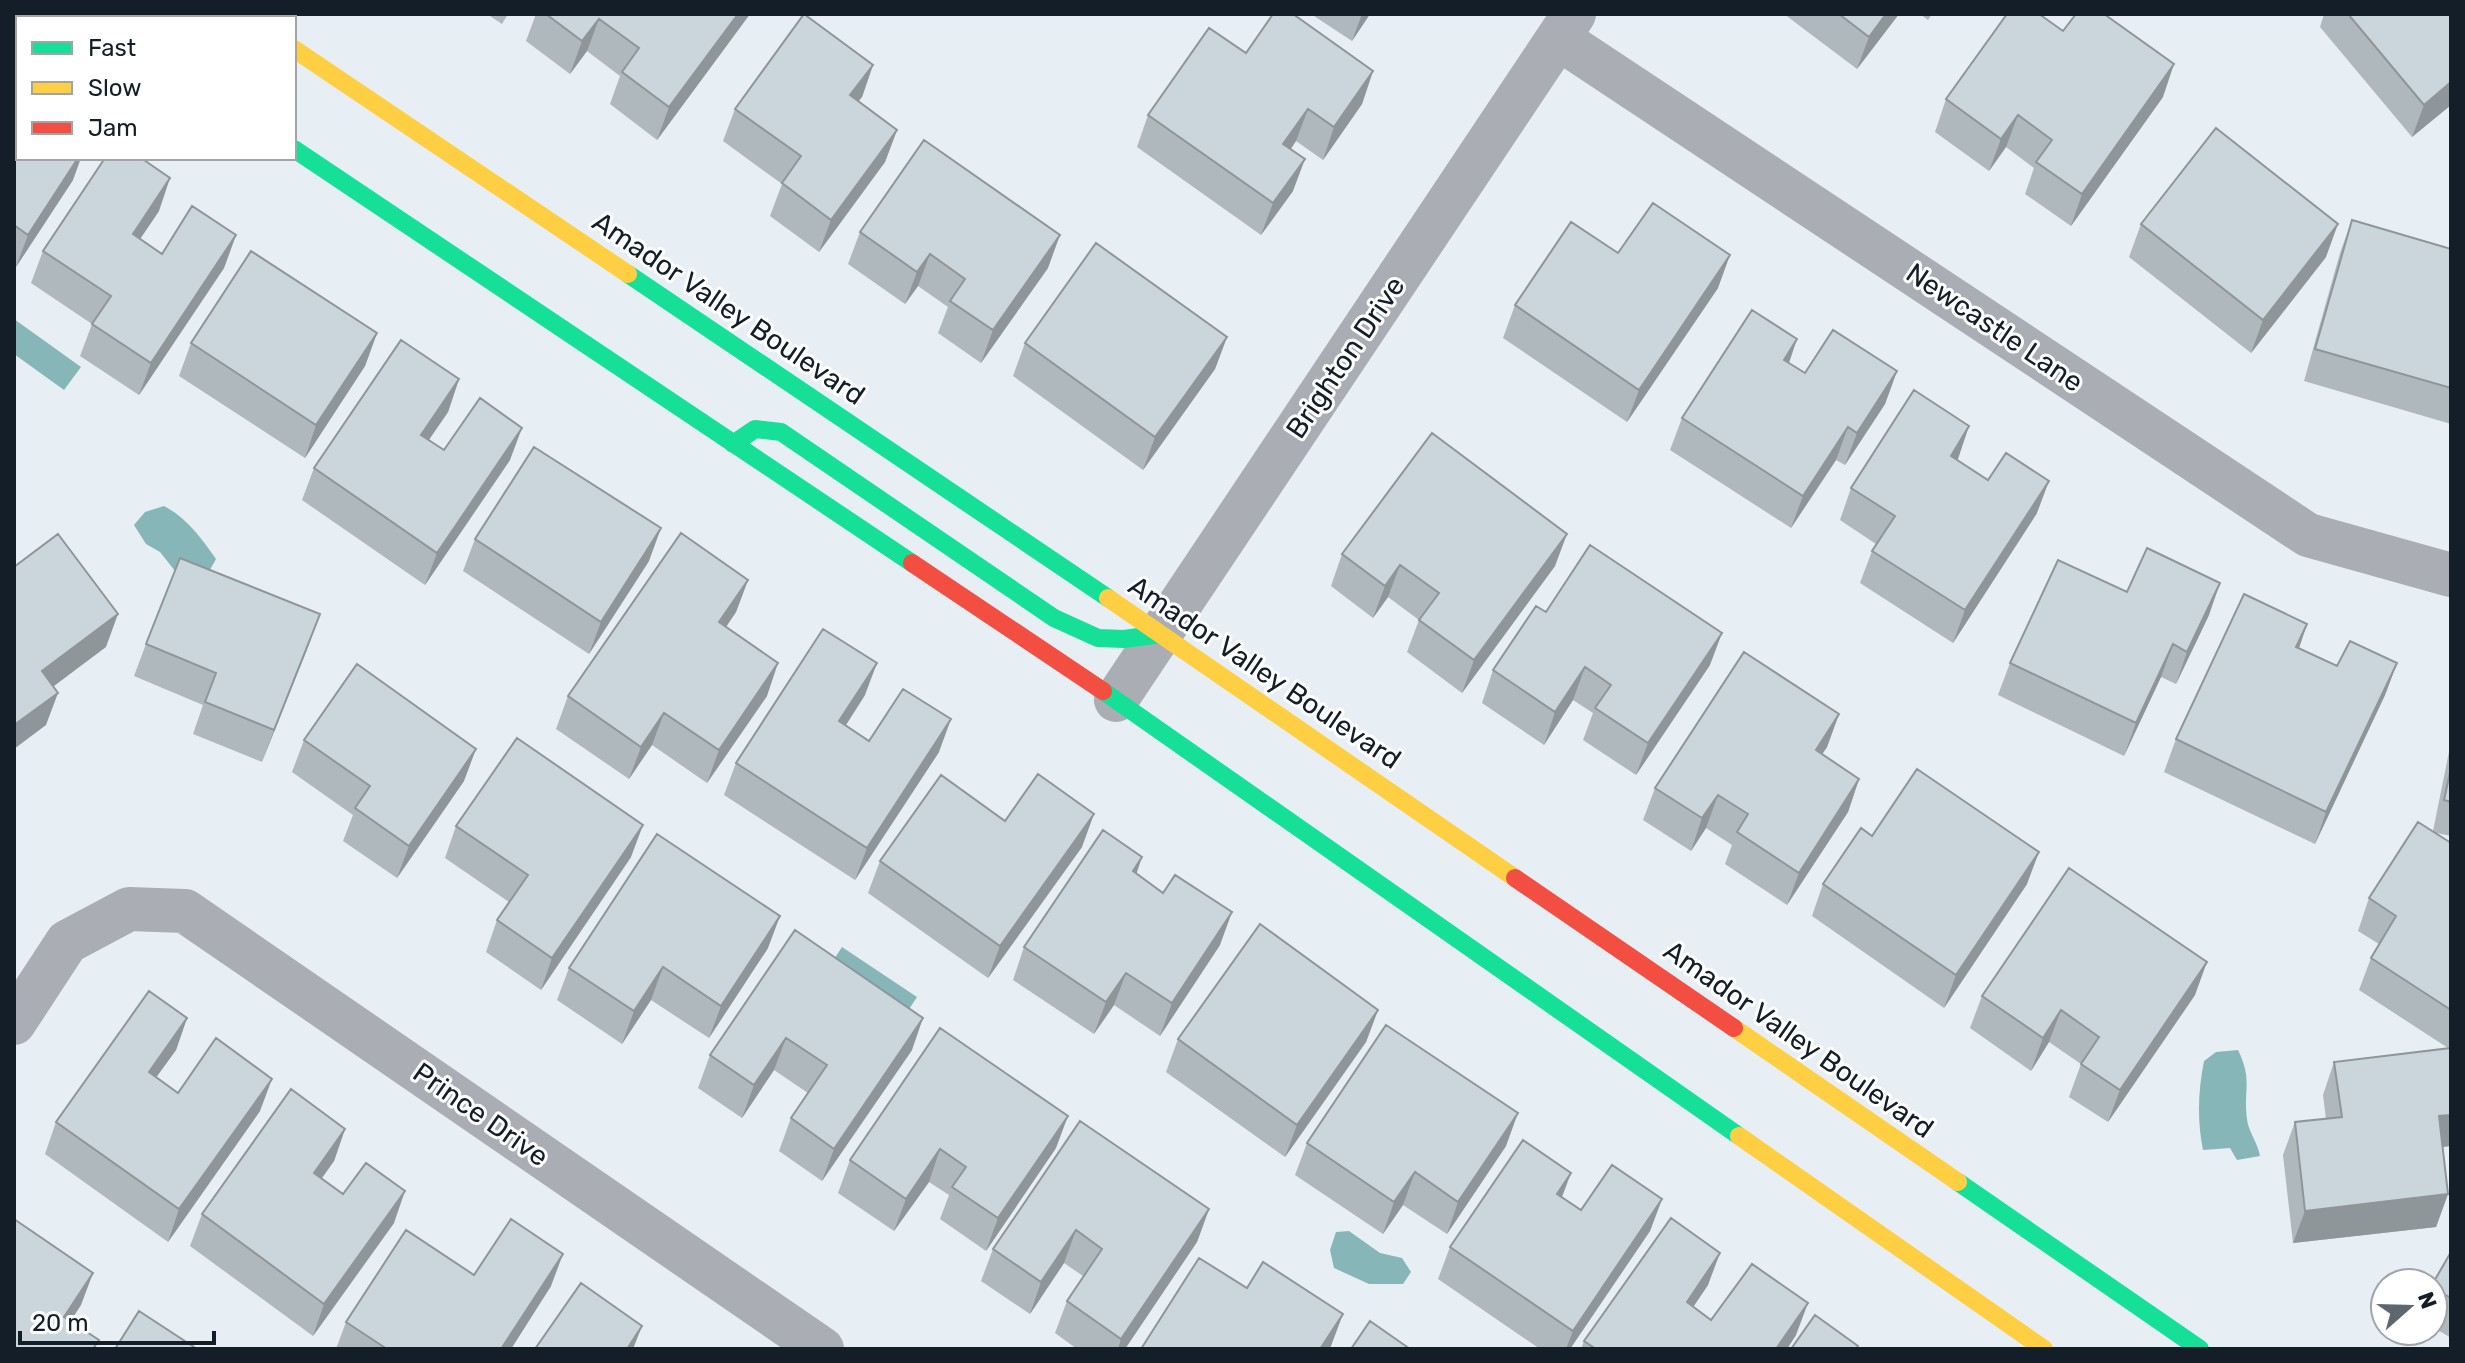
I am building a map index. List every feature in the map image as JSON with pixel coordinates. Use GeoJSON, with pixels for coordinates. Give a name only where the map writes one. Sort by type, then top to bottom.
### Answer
{"type":"FeatureCollection","features":[{"type":"Feature","properties":{"kind":"street","name":"Newcastle Lane"},"geometry":{"type":"LineString","coordinates":[[1566,26],[2308,535],[2451,575]]}},
{"type":"Feature","properties":{"kind":"street","name":"Brighton Drive"},"geometry":{"type":"LineString","coordinates":[[1116,700],[1566,26]]}},
{"type":"Feature","properties":{"kind":"street","name":"Amador Valley Boulevard"},"geometry":{"type":"LineString","coordinates":[[296,50],[1161,634],[2200,1349]]}},
{"type":"Feature","properties":{"kind":"street"},"geometry":{"type":"LineString","coordinates":[[296,150],[1116,700],[2044,1349]]}},
{"type":"Feature","properties":{"kind":"street"},"geometry":{"type":"LineString","coordinates":[[733,444],[751,429],[767,428],[781,432],[1054,618],[1098,638],[1124,639],[1161,634]]}},
{"type":"Feature","properties":{"kind":"street","name":"Prince Drive"},"geometry":{"type":"LineString","coordinates":[[14,1023],[67,942],[129,909],[185,911],[822,1349]]}},
{"type":"Feature","properties":{"kind":"water"},"geometry":{"type":"Polygon","coordinates":[[[14,319],[81,367],[64,390],[14,354],[14,319]]]}},
{"type":"Feature","properties":{"kind":"water"},"geometry":{"type":"Polygon","coordinates":[[[164,506],[187,523],[216,559],[202,584],[183,581],[160,552],[146,544],[134,525],[145,512],[164,506]]]}},
{"type":"Feature","properties":{"kind":"water"},"geometry":{"type":"Polygon","coordinates":[[[842,947],[917,997],[900,1023],[825,973],[842,947]]]}},
{"type":"Feature","properties":{"kind":"water"},"geometry":{"type":"Polygon","coordinates":[[[2238,1050],[2246,1078],[2248,1124],[2260,1156],[2237,1160],[2230,1148],[2203,1150],[2199,1106],[2204,1061],[2216,1052],[2238,1050]]]}},
{"type":"Feature","properties":{"kind":"water"},"geometry":{"type":"Polygon","coordinates":[[[1349,1231],[1380,1253],[1402,1258],[1411,1272],[1403,1284],[1369,1284],[1334,1268],[1330,1250],[1336,1232],[1349,1231]]]}},
{"type":"Feature","properties":{"kind":"building"},"geometry":{"type":"Polygon","coordinates":[[[546,14],[738,14],[669,107],[622,72],[639,48],[599,19],[582,41],[546,14]]]}},
{"type":"Feature","properties":{"kind":"building"},"geometry":{"type":"Polygon","coordinates":[[[804,14],[873,65],[850,95],[897,130],[831,220],[782,183],[801,156],[735,109],[804,14]]]}},
{"type":"Feature","properties":{"kind":"building"},"geometry":{"type":"Polygon","coordinates":[[[1273,14],[1293,14],[1373,71],[1334,127],[1308,109],[1283,144],[1305,159],[1273,203],[1148,115],[1209,28],[1246,53],[1273,14]]]}},
{"type":"Feature","properties":{"kind":"building"},"geometry":{"type":"Polygon","coordinates":[[[1839,14],[1886,14],[1869,37],[1839,14]]]}},
{"type":"Feature","properties":{"kind":"building"},"geometry":{"type":"Polygon","coordinates":[[[2007,14],[2039,14],[2063,31],[2076,14],[2104,14],[2174,64],[2082,194],[2036,162],[2052,140],[2018,115],[2001,139],[1946,99],[2007,14]]]}},
{"type":"Feature","properties":{"kind":"building"},"geometry":{"type":"Polygon","coordinates":[[[2348,14],[2451,14],[2451,82],[2424,105],[2348,14]]]}},
{"type":"Feature","properties":{"kind":"building"},"geometry":{"type":"Polygon","coordinates":[[[14,101],[16,160],[77,160],[28,235],[14,225],[14,101]]]}},
{"type":"Feature","properties":{"kind":"building"},"geometry":{"type":"Polygon","coordinates":[[[2216,128],[2338,224],[2263,320],[2141,224],[2216,128]]]}},
{"type":"Feature","properties":{"kind":"building"},"geometry":{"type":"Polygon","coordinates":[[[924,140],[1060,235],[993,330],[950,301],[965,279],[930,254],[917,272],[860,232],[924,140]]]}},
{"type":"Feature","properties":{"kind":"building"},"geometry":{"type":"Polygon","coordinates":[[[104,160],[144,160],[170,178],[133,234],[162,254],[192,206],[236,235],[151,363],[92,324],[111,296],[43,251],[104,160]]]}},
{"type":"Feature","properties":{"kind":"building"},"geometry":{"type":"Polygon","coordinates":[[[1653,203],[1730,255],[1639,390],[1515,305],[1571,222],[1618,253],[1653,203]]]}},
{"type":"Feature","properties":{"kind":"building"},"geometry":{"type":"Polygon","coordinates":[[[2352,220],[2451,249],[2451,388],[2315,349],[2352,220]]]}},
{"type":"Feature","properties":{"kind":"building"},"geometry":{"type":"Polygon","coordinates":[[[1096,243],[1227,337],[1155,437],[1025,343],[1096,243]]]}},
{"type":"Feature","properties":{"kind":"building"},"geometry":{"type":"Polygon","coordinates":[[[251,251],[377,333],[316,425],[191,343],[251,251]]]}},
{"type":"Feature","properties":{"kind":"building"},"geometry":{"type":"Polygon","coordinates":[[[1752,310],[1797,339],[1784,360],[1805,373],[1833,330],[1897,371],[1857,433],[1848,427],[1803,496],[1682,418],[1752,310]]]}},
{"type":"Feature","properties":{"kind":"building"},"geometry":{"type":"Polygon","coordinates":[[[401,340],[459,379],[421,435],[444,450],[480,398],[522,428],[437,553],[314,468],[401,340]]]}},
{"type":"Feature","properties":{"kind":"building"},"geometry":{"type":"Polygon","coordinates":[[[1914,390],[1969,426],[1951,456],[1988,480],[2006,453],[2049,481],[1965,610],[1872,551],[1895,516],[1851,488],[1914,390]]]}},
{"type":"Feature","properties":{"kind":"building"},"geometry":{"type":"Polygon","coordinates":[[[1432,433],[1567,534],[1474,660],[1419,620],[1439,593],[1400,565],[1385,586],[1342,554],[1432,433]]]}},
{"type":"Feature","properties":{"kind":"building"},"geometry":{"type":"Polygon","coordinates":[[[534,447],[661,528],[601,622],[475,539],[534,447]]]}},
{"type":"Feature","properties":{"kind":"building"},"geometry":{"type":"Polygon","coordinates":[[[681,533],[748,580],[719,622],[778,663],[719,750],[664,713],[641,747],[568,696],[681,533]]]}},
{"type":"Feature","properties":{"kind":"building"},"geometry":{"type":"Polygon","coordinates":[[[58,534],[118,614],[42,671],[58,693],[14,725],[14,567],[58,534]]]}},
{"type":"Feature","properties":{"kind":"building"},"geometry":{"type":"Polygon","coordinates":[[[1590,545],[1722,633],[1648,743],[1595,708],[1611,685],[1585,667],[1555,712],[1493,670],[1536,606],[1546,612],[1590,545]]]}},
{"type":"Feature","properties":{"kind":"building"},"geometry":{"type":"Polygon","coordinates":[[[2147,548],[2220,583],[2187,652],[2173,644],[2136,723],[2010,663],[2058,560],[2127,592],[2147,548]]]}},
{"type":"Feature","properties":{"kind":"building"},"geometry":{"type":"Polygon","coordinates":[[[180,558],[320,614],[274,730],[205,702],[216,673],[146,644],[180,558]]]}},
{"type":"Feature","properties":{"kind":"building"},"geometry":{"type":"Polygon","coordinates":[[[2244,594],[2307,624],[2296,647],[2337,666],[2350,641],[2397,663],[2326,812],[2176,739],[2244,594]]]}},
{"type":"Feature","properties":{"kind":"building"},"geometry":{"type":"Polygon","coordinates":[[[823,629],[877,663],[839,721],[869,741],[903,689],[951,719],[867,848],[736,763],[823,629]]]}},
{"type":"Feature","properties":{"kind":"building"},"geometry":{"type":"Polygon","coordinates":[[[1744,652],[1839,714],[1816,750],[1859,779],[1799,873],[1737,832],[1748,814],[1718,795],[1702,818],[1655,788],[1744,652]]]}},
{"type":"Feature","properties":{"kind":"building"},"geometry":{"type":"Polygon","coordinates":[[[357,664],[476,749],[409,846],[355,808],[370,786],[304,740],[357,664]]]}},
{"type":"Feature","properties":{"kind":"building"},"geometry":{"type":"Polygon","coordinates":[[[517,738],[643,825],[552,958],[497,920],[528,875],[456,826],[517,738]]]}},
{"type":"Feature","properties":{"kind":"building"},"geometry":{"type":"Polygon","coordinates":[[[2451,768],[2451,802],[2444,800],[2451,768]]]}},
{"type":"Feature","properties":{"kind":"building"},"geometry":{"type":"Polygon","coordinates":[[[1917,769],[2039,852],[1956,975],[1823,884],[1861,828],[1872,836],[1917,769]]]}},
{"type":"Feature","properties":{"kind":"building"},"geometry":{"type":"Polygon","coordinates":[[[1038,774],[1094,814],[1000,946],[880,861],[941,775],[1005,821],[1038,774]]]}},
{"type":"Feature","properties":{"kind":"building"},"geometry":{"type":"Polygon","coordinates":[[[2418,822],[2451,843],[2451,1010],[2371,958],[2396,916],[2369,898],[2418,822]]]}},
{"type":"Feature","properties":{"kind":"building"},"geometry":{"type":"Polygon","coordinates":[[[1103,830],[1142,857],[1133,871],[1163,893],[1175,875],[1232,912],[1172,1003],[1126,973],[1106,1002],[1024,947],[1103,830]]]}},
{"type":"Feature","properties":{"kind":"building"},"geometry":{"type":"Polygon","coordinates":[[[657,834],[780,916],[721,1006],[663,967],[634,1011],[569,968],[657,834]]]}},
{"type":"Feature","properties":{"kind":"building"},"geometry":{"type":"Polygon","coordinates":[[[2069,868],[2207,962],[2120,1090],[2081,1064],[2099,1037],[2061,1010],[2043,1038],[1982,996],[2069,868]]]}},
{"type":"Feature","properties":{"kind":"building"},"geometry":{"type":"Polygon","coordinates":[[[1260,924],[1378,1010],[1297,1125],[1178,1039],[1260,924]]]}},
{"type":"Feature","properties":{"kind":"building"},"geometry":{"type":"Polygon","coordinates":[[[795,930],[923,1018],[834,1149],[791,1118],[827,1065],[786,1038],[754,1085],[710,1055],[795,930]]]}},
{"type":"Feature","properties":{"kind":"building"},"geometry":{"type":"Polygon","coordinates":[[[149,991],[187,1018],[149,1072],[178,1093],[216,1038],[272,1079],[179,1209],[56,1122],[149,991]]]}},
{"type":"Feature","properties":{"kind":"building"},"geometry":{"type":"Polygon","coordinates":[[[1386,1025],[1518,1113],[1458,1202],[1415,1172],[1394,1202],[1307,1143],[1386,1025]]]}},
{"type":"Feature","properties":{"kind":"building"},"geometry":{"type":"Polygon","coordinates":[[[940,1028],[1068,1116],[998,1218],[952,1187],[966,1167],[940,1149],[906,1199],[850,1160],[940,1028]]]}},
{"type":"Feature","properties":{"kind":"building"},"geometry":{"type":"Polygon","coordinates":[[[2451,1048],[2451,1115],[2439,1116],[2448,1194],[2305,1211],[2295,1122],[2342,1117],[2334,1062],[2451,1048]]]}},
{"type":"Feature","properties":{"kind":"building"},"geometry":{"type":"Polygon","coordinates":[[[291,1089],[345,1129],[314,1173],[343,1194],[366,1163],[405,1191],[324,1304],[202,1214],[291,1089]]]}},
{"type":"Feature","properties":{"kind":"building"},"geometry":{"type":"Polygon","coordinates":[[[1080,1121],[1209,1209],[1121,1339],[1067,1301],[1102,1249],[1076,1230],[1041,1282],[993,1249],[1080,1121]]]}},
{"type":"Feature","properties":{"kind":"building"},"geometry":{"type":"Polygon","coordinates":[[[1523,1140],[1571,1173],[1557,1194],[1581,1210],[1612,1165],[1662,1199],[1573,1331],[1450,1247],[1523,1140]]]}},
{"type":"Feature","properties":{"kind":"building"},"geometry":{"type":"Polygon","coordinates":[[[1671,1218],[1720,1253],[1687,1302],[1711,1320],[1752,1264],[1808,1303],[1776,1349],[1596,1349],[1584,1341],[1671,1218]]]}},
{"type":"Feature","properties":{"kind":"building"},"geometry":{"type":"Polygon","coordinates":[[[14,1219],[93,1273],[64,1317],[99,1340],[93,1349],[14,1349],[14,1219]]]}},
{"type":"Feature","properties":{"kind":"building"},"geometry":{"type":"Polygon","coordinates":[[[511,1219],[563,1254],[501,1349],[387,1349],[346,1322],[406,1230],[474,1275],[511,1219]]]}},
{"type":"Feature","properties":{"kind":"building"},"geometry":{"type":"Polygon","coordinates":[[[2451,1252],[2451,1298],[2449,1267],[2442,1267],[2451,1252]]]}},
{"type":"Feature","properties":{"kind":"building"},"geometry":{"type":"Polygon","coordinates":[[[1199,1258],[1247,1288],[1263,1262],[1343,1314],[1320,1349],[1141,1349],[1199,1258]]]}},
{"type":"Feature","properties":{"kind":"building"},"geometry":{"type":"Polygon","coordinates":[[[581,1283],[642,1326],[627,1349],[535,1349],[581,1283]]]}},
{"type":"Feature","properties":{"kind":"building"},"geometry":{"type":"Polygon","coordinates":[[[139,1311],[197,1349],[115,1349],[139,1311]]]}},
{"type":"Feature","properties":{"kind":"building"},"geometry":{"type":"Polygon","coordinates":[[[1815,1315],[1858,1346],[1856,1349],[1791,1349],[1815,1315]]]}},
{"type":"Feature","properties":{"kind":"building"},"geometry":{"type":"Polygon","coordinates":[[[1370,1321],[1410,1349],[1351,1349],[1370,1321]]]}},
{"type":"Feature","properties":{"kind":"traffic: fast"},"geometry":{"type":"LineString","coordinates":[[296,150],[912,563]]}},
{"type":"Feature","properties":{"kind":"traffic: fast"},"geometry":{"type":"LineString","coordinates":[[628,274],[1108,598]]}},
{"type":"Feature","properties":{"kind":"traffic: fast"},"geometry":{"type":"LineString","coordinates":[[733,444],[755,429],[781,432],[1054,618],[1098,638],[1124,639],[1161,634]]}},
{"type":"Feature","properties":{"kind":"traffic: fast"},"geometry":{"type":"LineString","coordinates":[[1103,691],[1739,1136]]}},
{"type":"Feature","properties":{"kind":"traffic: fast"},"geometry":{"type":"LineString","coordinates":[[1958,1182],[2200,1349]]}},
{"type":"Feature","properties":{"kind":"traffic: slow"},"geometry":{"type":"LineString","coordinates":[[296,50],[628,274]]}},
{"type":"Feature","properties":{"kind":"traffic: slow"},"geometry":{"type":"LineString","coordinates":[[1108,598],[1515,878]]}},
{"type":"Feature","properties":{"kind":"traffic: slow"},"geometry":{"type":"LineString","coordinates":[[1734,1028],[1958,1182]]}},
{"type":"Feature","properties":{"kind":"traffic: slow"},"geometry":{"type":"LineString","coordinates":[[1739,1136],[2044,1349]]}},
{"type":"Feature","properties":{"kind":"traffic: jam"},"geometry":{"type":"LineString","coordinates":[[912,563],[1103,691]]}},
{"type":"Feature","properties":{"kind":"traffic: jam"},"geometry":{"type":"LineString","coordinates":[[1515,878],[1734,1028]]}}]}
